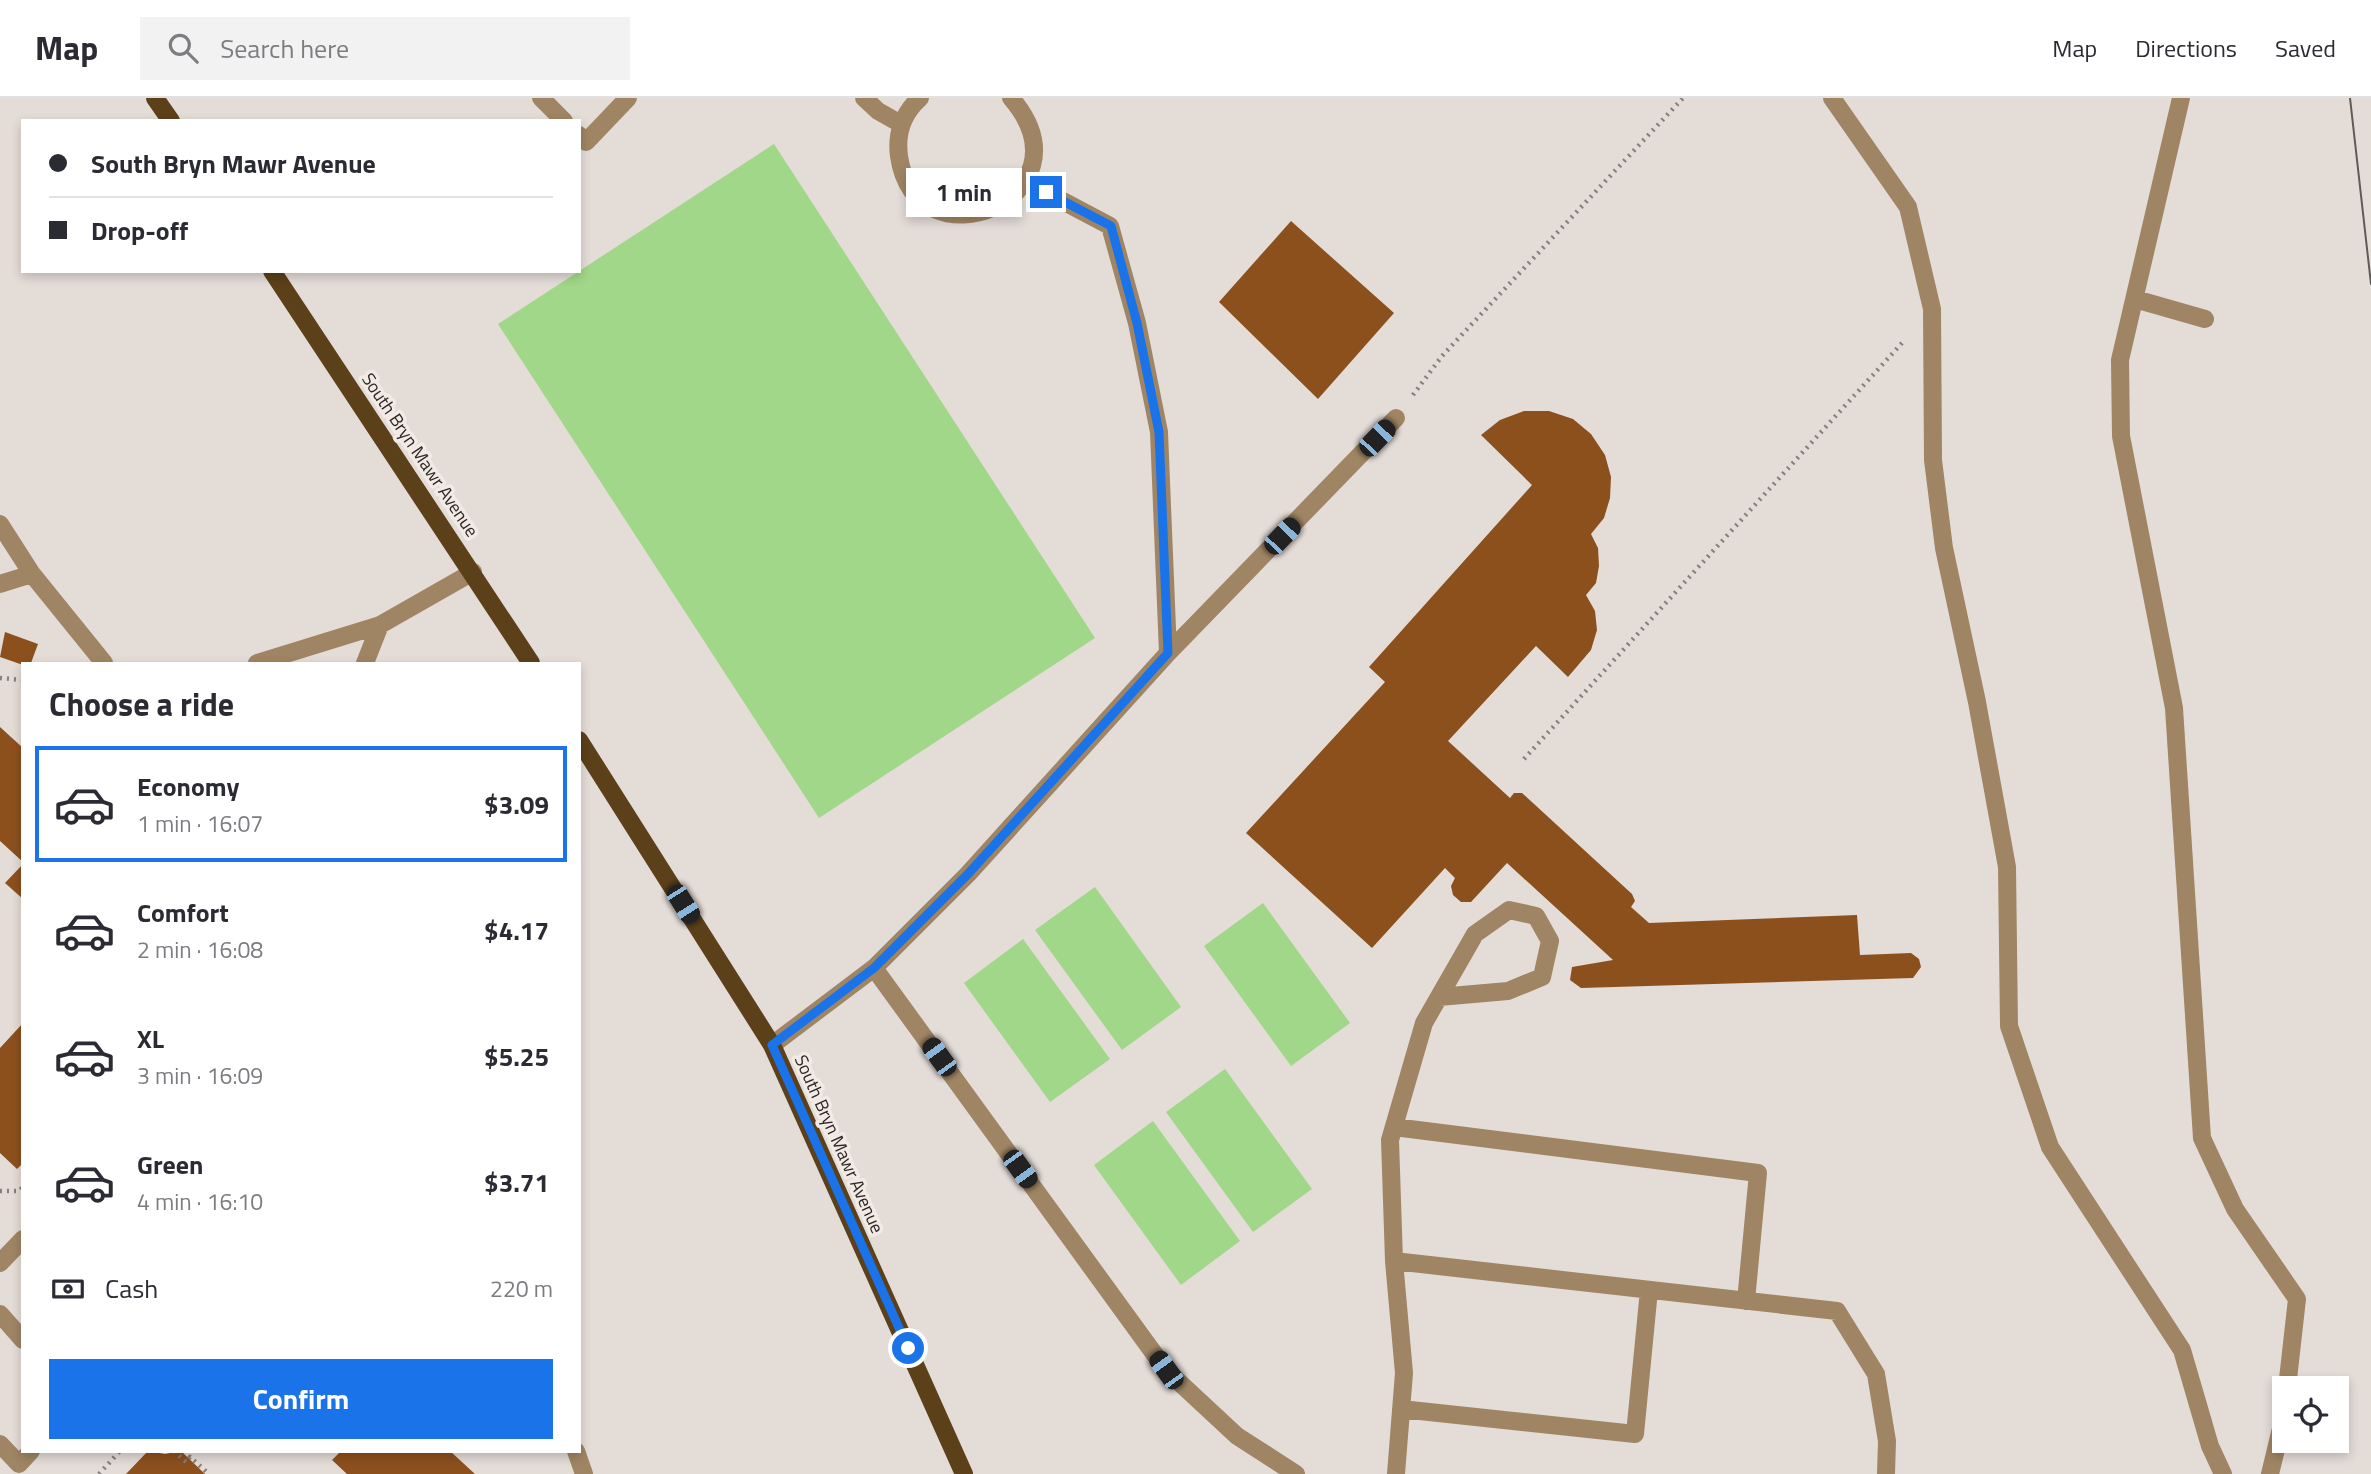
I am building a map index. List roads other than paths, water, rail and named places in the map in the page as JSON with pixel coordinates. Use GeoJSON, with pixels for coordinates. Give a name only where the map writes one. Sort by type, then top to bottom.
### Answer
{"type":"FeatureCollection","features":[{"type":"Feature","properties":{"kind":"main road"},"geometry":{"type":"LineString","coordinates":[[155,98],[170,119]]}},
{"type":"Feature","properties":{"kind":"main road","name":"South Bryn Mawr Avenue"},"geometry":{"type":"LineString","coordinates":[[273,273],[474,572],[530,662]]}},
{"type":"Feature","properties":{"kind":"main road","name":"South Bryn Mawr Avenue"},"geometry":{"type":"LineString","coordinates":[[581,743],[772,1045],[964,1474]]}},
{"type":"Feature","properties":{"kind":"lane"},"geometry":{"type":"LineString","coordinates":[[541,98],[562,119]]}},
{"type":"Feature","properties":{"kind":"lane"},"geometry":{"type":"LineString","coordinates":[[581,137],[586,142],[628,98]]}},
{"type":"Feature","properties":{"kind":"lane"},"geometry":{"type":"LineString","coordinates":[[864,98],[878,111],[901,124]]}},
{"type":"Feature","properties":{"kind":"lane"},"geometry":{"type":"LineString","coordinates":[[920,98],[901,124],[898,146],[901,169],[911,188],[928,204],[948,214],[970,216],[992,210],[1012,198],[1025,181],[1033,159],[1033,137],[1026,116],[1011,98]]}},
{"type":"Feature","properties":{"kind":"lane"},"geometry":{"type":"LineString","coordinates":[[1832,98],[1908,207],[1932,309],[1933,460],[1944,548],[1977,702],[2007,867],[2010,1026],[2050,1147],[2182,1350],[2210,1446],[2223,1474]]}},
{"type":"Feature","properties":{"kind":"lane"},"geometry":{"type":"LineString","coordinates":[[2181,98],[2120,360],[2121,436],[2174,708],[2202,1138],[2235,1209],[2297,1299],[2288,1376]]}},
{"type":"Feature","properties":{"kind":"lane"},"geometry":{"type":"LineString","coordinates":[[1025,181],[1111,226],[1137,323],[1159,432],[1168,653]]}},
{"type":"Feature","properties":{"kind":"lane"},"geometry":{"type":"LineString","coordinates":[[2135,299],[2205,319]]}},
{"type":"Feature","properties":{"kind":"lane"},"geometry":{"type":"LineString","coordinates":[[772,1045],[874,968],[968,874],[1168,653],[1396,418]]}},
{"type":"Feature","properties":{"kind":"lane"},"geometry":{"type":"LineString","coordinates":[[0,524],[32,574],[103,662]]}},
{"type":"Feature","properties":{"kind":"lane"},"geometry":{"type":"LineString","coordinates":[[260,662],[380,625],[474,572]]}},
{"type":"Feature","properties":{"kind":"lane"},"geometry":{"type":"LineString","coordinates":[[0,584],[32,574]]}},
{"type":"Feature","properties":{"kind":"lane"},"geometry":{"type":"LineString","coordinates":[[365,662],[380,625]]}},
{"type":"Feature","properties":{"kind":"lane"},"geometry":{"type":"LineString","coordinates":[[1396,1474],[1404,1373],[1394,1261],[1390,1140],[1423,1023],[1475,934],[1509,910],[1536,916],[1550,941],[1542,977],[1508,991],[1439,997]]}},
{"type":"Feature","properties":{"kind":"lane"},"geometry":{"type":"LineString","coordinates":[[874,968],[1166,1370],[1237,1436],[1296,1474]]}},
{"type":"Feature","properties":{"kind":"lane"},"geometry":{"type":"LineString","coordinates":[[1394,1128],[1758,1173],[1746,1300]]}},
{"type":"Feature","properties":{"kind":"lane"},"geometry":{"type":"LineString","coordinates":[[0,1263],[21,1241]]}},
{"type":"Feature","properties":{"kind":"lane"},"geometry":{"type":"LineString","coordinates":[[1394,1261],[1837,1311],[1876,1374],[1887,1441],[1886,1474]]}},
{"type":"Feature","properties":{"kind":"lane"},"geometry":{"type":"LineString","coordinates":[[1401,1409],[1635,1434],[1649,1290]]}},
{"type":"Feature","properties":{"kind":"lane"},"geometry":{"type":"LineString","coordinates":[[0,1314],[21,1338]]}},
{"type":"Feature","properties":{"kind":"lane"},"geometry":{"type":"LineString","coordinates":[[0,1444],[19,1465],[30,1453]]}},
{"type":"Feature","properties":{"kind":"lane"},"geometry":{"type":"LineString","coordinates":[[577,1453],[584,1474]]}},
{"type":"Feature","properties":{"kind":"lane"},"geometry":{"type":"LineString","coordinates":[[2270,1474],[2275,1453]]}},
{"type":"Feature","properties":{"kind":"tram line"},"geometry":{"type":"LineString","coordinates":[[2350,98],[2371,284]]}}]}
